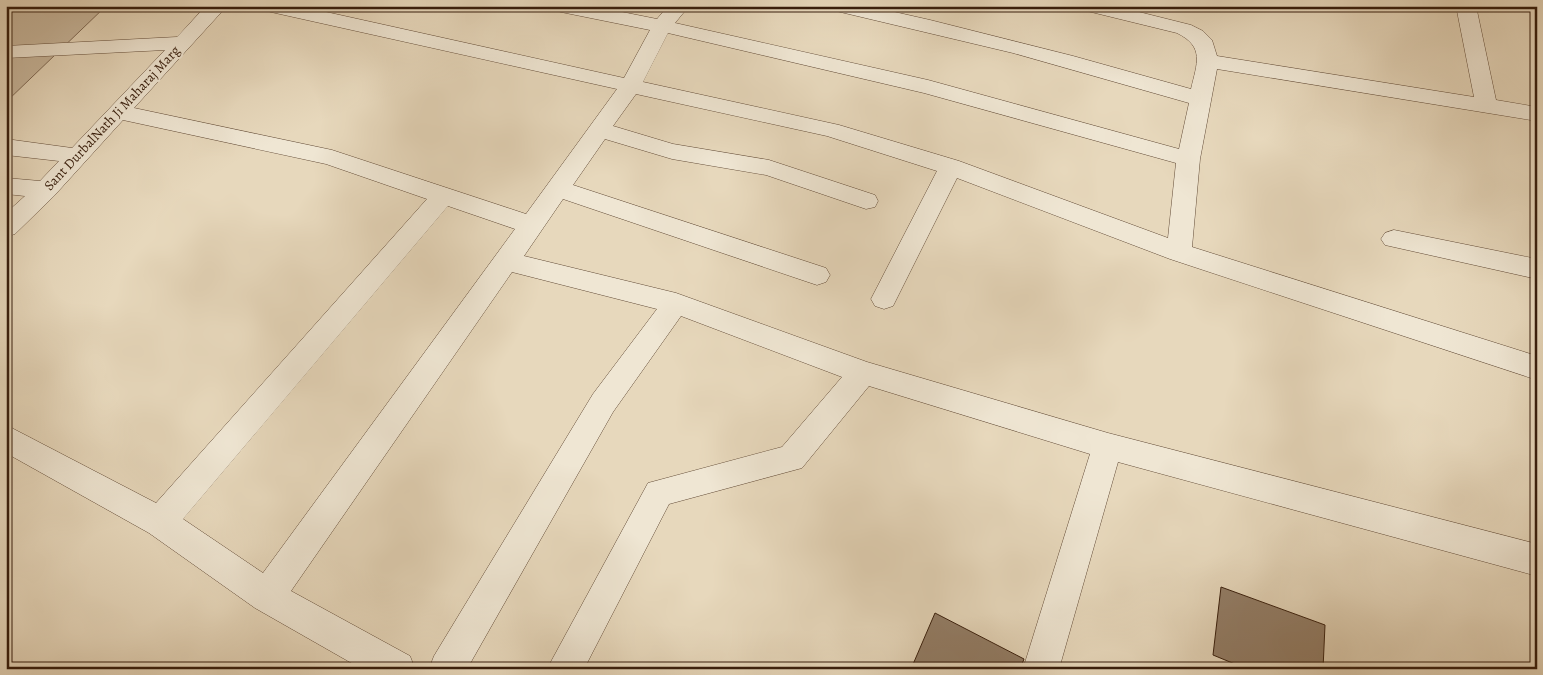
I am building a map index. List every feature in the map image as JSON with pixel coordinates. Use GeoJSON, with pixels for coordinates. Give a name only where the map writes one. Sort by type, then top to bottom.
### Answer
{"type":"FeatureCollection","features":[{"type":"Feature","properties":{"kind":"street","name":"Sant DurbalNath Ji Maharaj Marg"},"geometry":{"type":"LineString","coordinates":[[6,228],[46,190],[217,6]]}},
{"type":"Feature","properties":{"kind":"street"},"geometry":{"type":"LineString","coordinates":[[271,6],[831,130],[951,167],[1179,252],[1537,368]]}},
{"type":"Feature","properties":{"kind":"street"},"geometry":{"type":"LineString","coordinates":[[561,6],[662,26],[928,87],[1188,159]]}},
{"type":"Feature","properties":{"kind":"street"},"geometry":{"type":"LineString","coordinates":[[267,596],[533,226],[630,87],[662,26],[679,6]]}},
{"type":"Feature","properties":{"kind":"street"},"geometry":{"type":"LineString","coordinates":[[839,6],[923,23],[1120,75],[1200,99]]}},
{"type":"Feature","properties":{"kind":"street"},"geometry":{"type":"LineString","coordinates":[[1090,6],[1118,10],[1184,29],[1196,35],[1205,44],[1208,61],[1188,159],[1179,252]]}},
{"type":"Feature","properties":{"kind":"street"},"geometry":{"type":"LineString","coordinates":[[1466,6],[1486,104]]}},
{"type":"Feature","properties":{"kind":"street"},"geometry":{"type":"LineString","coordinates":[[6,52],[183,43]]}},
{"type":"Feature","properties":{"kind":"street"},"geometry":{"type":"LineString","coordinates":[[1208,61],[1486,104],[1537,114]]}},
{"type":"Feature","properties":{"kind":"street"},"geometry":{"type":"LineString","coordinates":[[117,112],[275,144],[332,158],[442,197],[533,226]]}},
{"type":"Feature","properties":{"kind":"street"},"geometry":{"type":"LineString","coordinates":[[600,130],[672,151],[769,168],[866,201]]}},
{"type":"Feature","properties":{"kind":"street"},"geometry":{"type":"LineString","coordinates":[[6,146],[77,156]]}},
{"type":"Feature","properties":{"kind":"street"},"geometry":{"type":"LineString","coordinates":[[884,299],[951,167]]}},
{"type":"Feature","properties":{"kind":"street"},"geometry":{"type":"LineString","coordinates":[[6,186],[46,190]]}},
{"type":"Feature","properties":{"kind":"street"},"geometry":{"type":"LineString","coordinates":[[558,189],[817,275]]}},
{"type":"Feature","properties":{"kind":"street"},"geometry":{"type":"LineString","coordinates":[[160,522],[442,197]]}},
{"type":"Feature","properties":{"kind":"street"},"geometry":{"type":"LineString","coordinates":[[1394,239],[1537,269]]}},
{"type":"Feature","properties":{"kind":"street"},"geometry":{"type":"LineString","coordinates":[[506,261],[676,302],[863,373],[1108,446],[1537,560]]}},
{"type":"Feature","properties":{"kind":"street"},"geometry":{"type":"LineString","coordinates":[[447,669],[603,403],[676,302]]}},
{"type":"Feature","properties":{"kind":"street"},"geometry":{"type":"LineString","coordinates":[[565,669],[659,493],[790,458],[863,373]]}},
{"type":"Feature","properties":{"kind":"street"},"geometry":{"type":"LineString","coordinates":[[6,438],[160,522],[267,596],[374,663]]}},
{"type":"Feature","properties":{"kind":"street"},"geometry":{"type":"LineString","coordinates":[[1041,669],[1108,446]]}},
{"type":"Feature","properties":{"kind":"shaded area"},"geometry":{"type":"Polygon","coordinates":[[[6,6],[106,6],[6,102],[6,6]]]}},
{"type":"Feature","properties":{"kind":"building"},"geometry":{"type":"Polygon","coordinates":[[[1221,587],[1325,625],[1323,669],[1247,669],[1213,655],[1221,587]]]}},
{"type":"Feature","properties":{"kind":"building"},"geometry":{"type":"Polygon","coordinates":[[[935,613],[1024,659],[1020,669],[911,669],[935,613]]]}}]}
